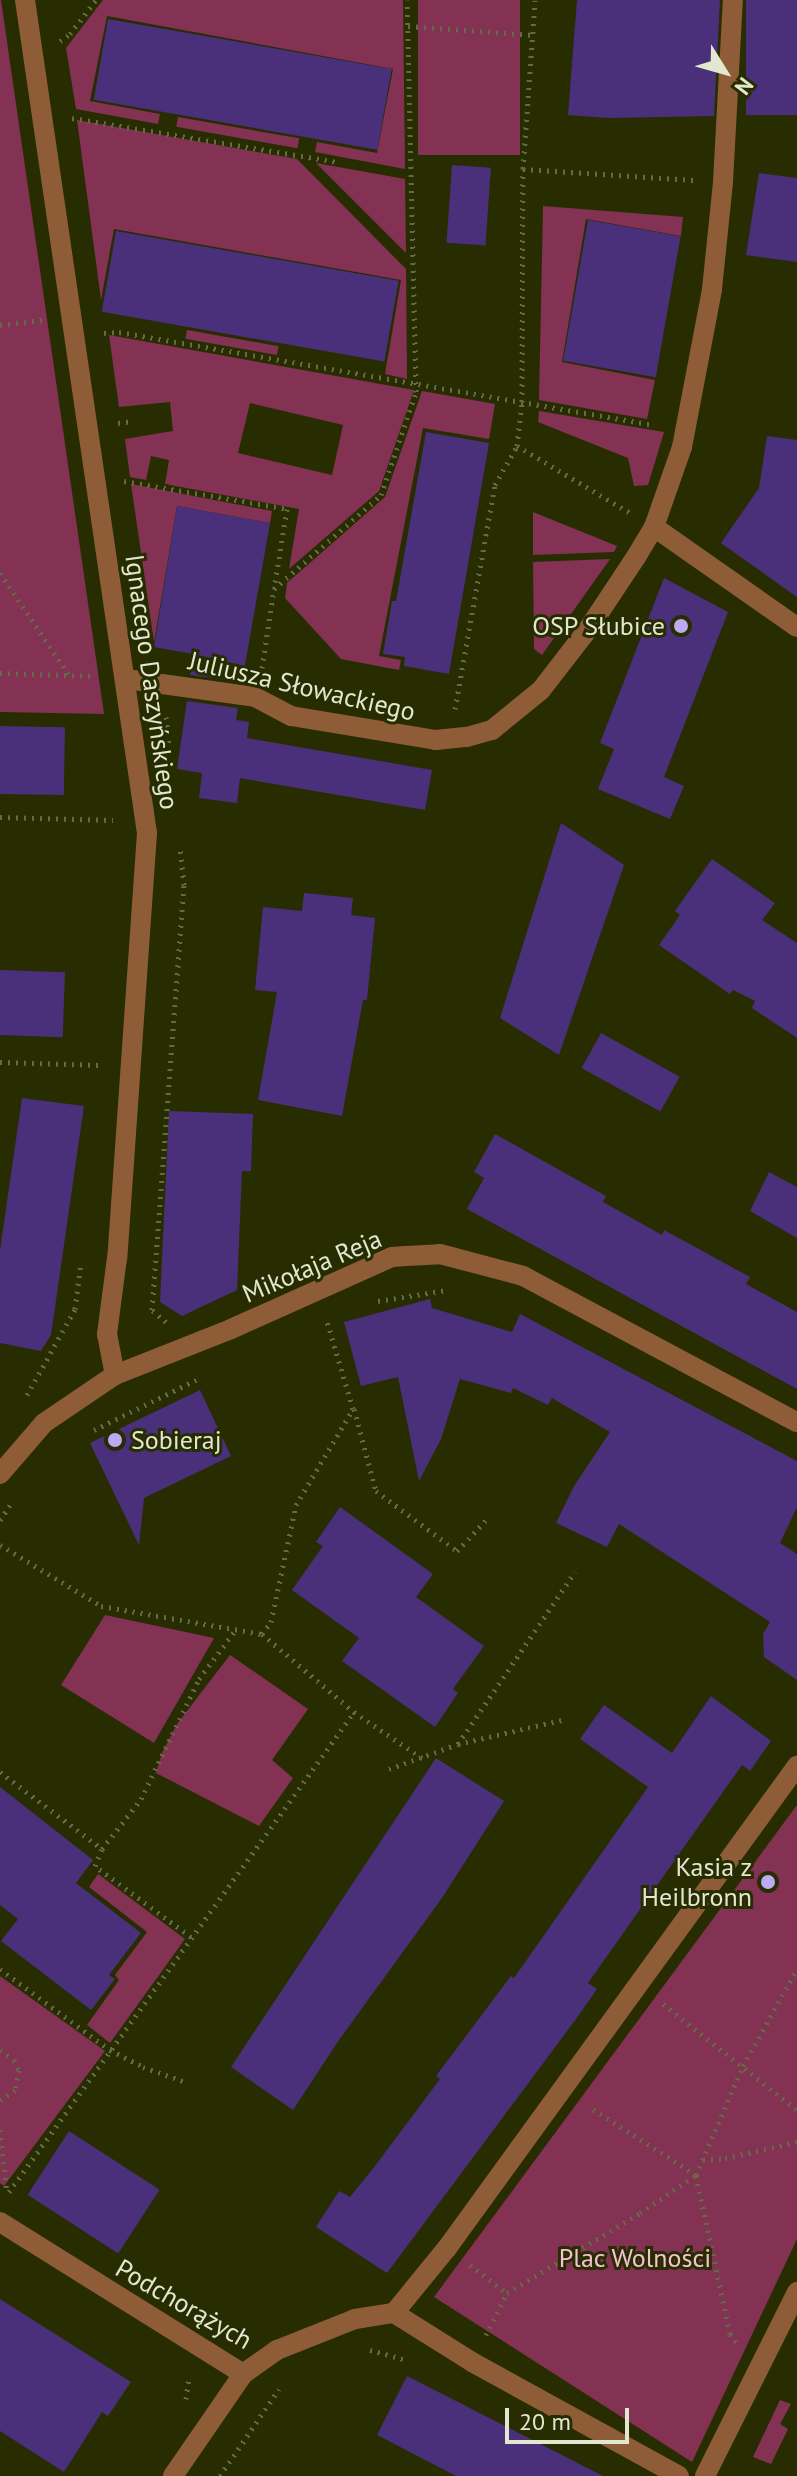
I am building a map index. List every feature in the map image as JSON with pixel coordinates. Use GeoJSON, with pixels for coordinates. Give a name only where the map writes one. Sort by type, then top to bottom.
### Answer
{"type":"FeatureCollection","features":[{"type":"Feature","properties":{"kind":"street","name":"Ignacego Daszyńskiego"},"geometry":{"type":"LineString","coordinates":[[25,0],[147,833],[117,1258],[107,1334],[115,1375]]}},
{"type":"Feature","properties":{"kind":"street","name":"Juliusza Słowackiego"},"geometry":{"type":"LineString","coordinates":[[126,679],[258,698],[291,716],[414,738],[450,739],[492,730],[541,690],[597,617],[654,527],[686,430],[712,289],[723,182],[733,0]]}},
{"type":"Feature","properties":{"kind":"street"},"geometry":{"type":"LineString","coordinates":[[654,527],[797,627]]}},
{"type":"Feature","properties":{"kind":"street","name":"Mikołaja Reja"},"geometry":{"type":"LineString","coordinates":[[0,1474],[44,1423],[115,1375],[231,1329],[392,1257],[406,1256],[440,1254],[523,1276],[797,1422]]}},
{"type":"Feature","properties":{"kind":"street"},"geometry":{"type":"LineString","coordinates":[[679,2476],[472,2362],[394,2313],[447,2248],[797,1766]]}},
{"type":"Feature","properties":{"kind":"street","name":"Podchorążych"},"geometry":{"type":"LineString","coordinates":[[0,2222],[243,2374],[277,2350],[355,2319],[394,2313]]}},
{"type":"Feature","properties":{"kind":"street"},"geometry":{"type":"LineString","coordinates":[[705,2476],[797,2292]]}},
{"type":"Feature","properties":{"kind":"street"},"geometry":{"type":"LineString","coordinates":[[173,2476],[243,2374]]}},
{"type":"Feature","properties":{"kind":"path"},"geometry":{"type":"LineString","coordinates":[[58,42],[70,34],[96,0]]}},
{"type":"Feature","properties":{"kind":"path"},"geometry":{"type":"LineString","coordinates":[[274,589],[381,495],[415,386],[407,0]]}},
{"type":"Feature","properties":{"kind":"path"},"geometry":{"type":"LineString","coordinates":[[450,739],[495,485],[517,446],[522,402],[523,169],[535,0]]}},
{"type":"Feature","properties":{"kind":"path"},"geometry":{"type":"LineString","coordinates":[[408,26],[533,35]]}},
{"type":"Feature","properties":{"kind":"path"},"geometry":{"type":"LineString","coordinates":[[42,117],[97,119],[338,162]]}},
{"type":"Feature","properties":{"kind":"path"},"geometry":{"type":"LineString","coordinates":[[523,169],[723,182]]}},
{"type":"Feature","properties":{"kind":"path"},"geometry":{"type":"LineString","coordinates":[[0,325],[50,319]]}},
{"type":"Feature","properties":{"kind":"path"},"geometry":{"type":"LineString","coordinates":[[75,336],[119,332],[415,386],[686,430]]}},
{"type":"Feature","properties":{"kind":"path"},"geometry":{"type":"LineString","coordinates":[[114,424],[133,421]]}},
{"type":"Feature","properties":{"kind":"path"},"geometry":{"type":"LineString","coordinates":[[517,446],[654,527]]}},
{"type":"Feature","properties":{"kind":"path"},"geometry":{"type":"LineString","coordinates":[[123,481],[287,509],[258,698]]}},
{"type":"Feature","properties":{"kind":"path"},"geometry":{"type":"LineString","coordinates":[[0,573],[68,675]]}},
{"type":"Feature","properties":{"kind":"path"},"geometry":{"type":"LineString","coordinates":[[0,673],[126,679]]}},
{"type":"Feature","properties":{"kind":"path"},"geometry":{"type":"LineString","coordinates":[[162,682],[170,758]]}},
{"type":"Feature","properties":{"kind":"path"},"geometry":{"type":"LineString","coordinates":[[0,817],[122,820]]}},
{"type":"Feature","properties":{"kind":"path"},"geometry":{"type":"LineString","coordinates":[[174,1328],[152,1310],[184,885],[178,834]]}},
{"type":"Feature","properties":{"kind":"path"},"geometry":{"type":"LineString","coordinates":[[100,1080],[103,1052]]}},
{"type":"Feature","properties":{"kind":"path"},"geometry":{"type":"LineString","coordinates":[[0,1062],[102,1065]]}},
{"type":"Feature","properties":{"kind":"path"},"geometry":{"type":"LineString","coordinates":[[21,1404],[75,1309],[82,1255]]}},
{"type":"Feature","properties":{"kind":"path"},"geometry":{"type":"LineString","coordinates":[[369,1304],[392,1296],[462,1291]]}},
{"type":"Feature","properties":{"kind":"path"},"geometry":{"type":"LineString","coordinates":[[314,1327],[338,1317]]}},
{"type":"Feature","properties":{"kind":"path"},"geometry":{"type":"LineString","coordinates":[[327,1321],[376,1491],[457,1551],[488,1518]]}},
{"type":"Feature","properties":{"kind":"path"},"geometry":{"type":"LineString","coordinates":[[93,1431],[204,1377]]}},
{"type":"Feature","properties":{"kind":"path"},"geometry":{"type":"LineString","coordinates":[[262,1634],[271,1622],[296,1505],[353,1409]]}},
{"type":"Feature","properties":{"kind":"path"},"geometry":{"type":"LineString","coordinates":[[0,1520],[18,1494]]}},
{"type":"Feature","properties":{"kind":"path"},"geometry":{"type":"LineString","coordinates":[[0,1545],[101,1606],[262,1634],[354,1712],[422,1758]]}},
{"type":"Feature","properties":{"kind":"path"},"geometry":{"type":"LineString","coordinates":[[458,1744],[575,1572]]}},
{"type":"Feature","properties":{"kind":"path"},"geometry":{"type":"LineString","coordinates":[[191,1937],[95,1866],[102,1849],[141,1799],[199,1679],[237,1628]]}},
{"type":"Feature","properties":{"kind":"path"},"geometry":{"type":"LineString","coordinates":[[0,2130],[7,2195],[354,1712]]}},
{"type":"Feature","properties":{"kind":"path"},"geometry":{"type":"LineString","coordinates":[[389,1769],[458,1744],[562,1720]]}},
{"type":"Feature","properties":{"kind":"path"},"geometry":{"type":"LineString","coordinates":[[0,1772],[102,1849]]}},
{"type":"Feature","properties":{"kind":"path"},"geometry":{"type":"LineString","coordinates":[[0,1969],[110,2050],[143,2067],[186,2082]]}},
{"type":"Feature","properties":{"kind":"path"},"geometry":{"type":"LineString","coordinates":[[472,2362],[507,2293],[640,2213],[696,2175],[743,2066],[797,1969]]}},
{"type":"Feature","properties":{"kind":"path"},"geometry":{"type":"LineString","coordinates":[[638,1985],[797,2110]]}},
{"type":"Feature","properties":{"kind":"path"},"geometry":{"type":"LineString","coordinates":[[0,2050],[14,2060],[19,2070],[15,2090],[0,2100]]}},
{"type":"Feature","properties":{"kind":"path"},"geometry":{"type":"LineString","coordinates":[[562,2089],[696,2175],[730,2334],[757,2370]]}},
{"type":"Feature","properties":{"kind":"path"},"geometry":{"type":"LineString","coordinates":[[703,2160],[797,2142]]}},
{"type":"Feature","properties":{"kind":"path"},"geometry":{"type":"LineString","coordinates":[[447,2248],[507,2293]]}},
{"type":"Feature","properties":{"kind":"path"},"geometry":{"type":"LineString","coordinates":[[358,2352],[369,2350],[412,2362]]}},
{"type":"Feature","properties":{"kind":"path"},"geometry":{"type":"LineString","coordinates":[[220,2476],[282,2385]]}},
{"type":"Feature","properties":{"kind":"green space"},"geometry":{"type":"Polygon","coordinates":[[[1,0],[104,714],[0,712],[1,0]]]}},
{"type":"Feature","properties":{"kind":"green space"},"geometry":{"type":"Polygon","coordinates":[[[103,0],[403,0],[405,169],[315,152],[317,142],[377,153],[393,69],[107,16],[90,101],[160,114],[158,124],[76,109],[66,48],[103,0]]]}},
{"type":"Feature","properties":{"kind":"green space"},"geometry":{"type":"Polygon","coordinates":[[[418,0],[520,0],[520,155],[418,155],[418,0]]]}},
{"type":"Feature","properties":{"kind":"green space"},"geometry":{"type":"Polygon","coordinates":[[[178,117],[299,138],[297,148],[176,127],[178,117]]]}},
{"type":"Feature","properties":{"kind":"green space"},"geometry":{"type":"Polygon","coordinates":[[[77,120],[297,159],[406,269],[407,379],[385,374],[401,280],[114,229],[101,300],[77,120]]]}},
{"type":"Feature","properties":{"kind":"green space"},"geometry":{"type":"Polygon","coordinates":[[[316,163],[405,179],[406,253],[316,163]]]}},
{"type":"Feature","properties":{"kind":"green space"},"geometry":{"type":"Polygon","coordinates":[[[543,206],[683,217],[681,236],[586,219],[562,362],[655,380],[647,419],[539,400],[543,206]]]}},
{"type":"Feature","properties":{"kind":"green space"},"geometry":{"type":"Polygon","coordinates":[[[187,330],[279,346],[277,355],[185,339],[187,330]]]}},
{"type":"Feature","properties":{"kind":"green space"},"geometry":{"type":"Polygon","coordinates":[[[109,335],[414,390],[379,491],[289,569],[299,509],[165,484],[169,460],[151,456],[146,480],[130,477],[125,439],[173,431],[170,402],[119,407],[109,335]],[[250,403],[238,453],[332,475],[343,425],[250,403]]]}},
{"type":"Feature","properties":{"kind":"green space"},"geometry":{"type":"Polygon","coordinates":[[[422,391],[495,404],[489,439],[423,428],[379,656],[401,660],[399,670],[341,659],[285,598],[287,583],[385,497],[422,391]]]}},
{"type":"Feature","properties":{"kind":"green space"},"geometry":{"type":"Polygon","coordinates":[[[539,411],[664,432],[648,485],[634,486],[628,458],[538,422],[539,411]]]}},
{"type":"Feature","properties":{"kind":"green space"},"geometry":{"type":"Polygon","coordinates":[[[131,484],[272,511],[270,523],[177,506],[154,642],[131,484]]]}},
{"type":"Feature","properties":{"kind":"green space"},"geometry":{"type":"Polygon","coordinates":[[[533,512],[617,546],[614,552],[533,555],[533,512]]]}},
{"type":"Feature","properties":{"kind":"green space"},"geometry":{"type":"Polygon","coordinates":[[[610,559],[542,655],[534,649],[533,562],[610,559]]]}},
{"type":"Feature","properties":{"kind":"green space"},"geometry":{"type":"Polygon","coordinates":[[[105,1615],[214,1638],[154,1743],[61,1685],[105,1615]]]}},
{"type":"Feature","properties":{"kind":"green space"},"geometry":{"type":"Polygon","coordinates":[[[230,1655],[308,1709],[272,1760],[293,1778],[259,1826],[156,1773],[177,1724],[230,1655]]]}},
{"type":"Feature","properties":{"kind":"green space","name":"Plac Wolności"},"geometry":{"type":"Polygon","coordinates":[[[797,1805],[797,2239],[692,2462],[434,2297],[797,1805]]]}},
{"type":"Feature","properties":{"kind":"green space"},"geometry":{"type":"Polygon","coordinates":[[[98,1874],[185,1939],[110,2043],[87,2025],[119,1980],[115,1975],[147,1932],[89,1887],[98,1874]]]}},
{"type":"Feature","properties":{"kind":"green space"},"geometry":{"type":"Polygon","coordinates":[[[0,1976],[105,2051],[4,2186],[0,2183],[0,1976]]]}},
{"type":"Feature","properties":{"kind":"green space"},"geometry":{"type":"Polygon","coordinates":[[[780,2400],[791,2404],[780,2424],[788,2429],[771,2464],[753,2457],[780,2400]]]}},
{"type":"Feature","properties":{"kind":"building"},"geometry":{"type":"Polygon","coordinates":[[[577,0],[720,0],[714,116],[608,118],[568,115],[577,0]]]}},
{"type":"Feature","properties":{"kind":"building"},"geometry":{"type":"Polygon","coordinates":[[[746,0],[797,0],[797,115],[746,115],[746,0]]]}},
{"type":"Feature","properties":{"kind":"building"},"geometry":{"type":"Polygon","coordinates":[[[108,19],[392,69],[377,150],[94,100],[108,19]]]}},
{"type":"Feature","properties":{"kind":"building"},"geometry":{"type":"Polygon","coordinates":[[[452,165],[491,168],[485,246],[447,243],[452,165]]]}},
{"type":"Feature","properties":{"kind":"building"},"geometry":{"type":"Polygon","coordinates":[[[759,173],[797,178],[797,262],[746,255],[759,173]]]}},
{"type":"Feature","properties":{"kind":"building"},"geometry":{"type":"Polygon","coordinates":[[[588,220],[681,236],[656,377],[563,361],[588,220]]]}},
{"type":"Feature","properties":{"kind":"building"},"geometry":{"type":"Polygon","coordinates":[[[116,231],[399,281],[384,362],[102,312],[116,231]]]}},
{"type":"Feature","properties":{"kind":"building"},"geometry":{"type":"Polygon","coordinates":[[[426,432],[489,443],[449,674],[404,666],[405,657],[383,654],[392,601],[396,601],[426,432]]]}},
{"type":"Feature","properties":{"kind":"building"},"geometry":{"type":"Polygon","coordinates":[[[767,436],[797,440],[797,597],[721,543],[759,488],[767,436]]]}},
{"type":"Feature","properties":{"kind":"building"},"geometry":{"type":"Polygon","coordinates":[[[177,506],[270,523],[242,682],[190,675],[193,654],[154,647],[177,506]]]}},
{"type":"Feature","properties":{"kind":"building"},"geometry":{"type":"Polygon","coordinates":[[[664,578],[728,612],[664,777],[684,786],[670,819],[598,789],[614,749],[600,743],[664,578]]]}},
{"type":"Feature","properties":{"kind":"building"},"geometry":{"type":"Polygon","coordinates":[[[187,701],[238,708],[236,720],[249,722],[247,738],[432,770],[425,810],[240,778],[237,803],[199,798],[202,773],[177,769],[187,701]]]}},
{"type":"Feature","properties":{"kind":"building"},"geometry":{"type":"Polygon","coordinates":[[[0,726],[65,727],[64,795],[0,794],[0,726]]]}},
{"type":"Feature","properties":{"kind":"building"},"geometry":{"type":"Polygon","coordinates":[[[561,823],[624,865],[559,1055],[500,1018],[561,823]]]}},
{"type":"Feature","properties":{"kind":"building"},"geometry":{"type":"Polygon","coordinates":[[[712,859],[775,903],[762,920],[797,943],[797,1038],[752,1008],[755,1001],[733,990],[730,994],[659,945],[680,915],[675,911],[712,859]]]}},
{"type":"Feature","properties":{"kind":"building"},"geometry":{"type":"Polygon","coordinates":[[[304,893],[353,898],[351,915],[375,918],[367,1000],[363,1000],[342,1116],[258,1100],[277,992],[255,990],[263,907],[302,911],[304,893]]]}},
{"type":"Feature","properties":{"kind":"building"},"geometry":{"type":"Polygon","coordinates":[[[0,970],[65,972],[63,1037],[0,1035],[0,970]]]}},
{"type":"Feature","properties":{"kind":"building"},"geometry":{"type":"Polygon","coordinates":[[[601,1033],[680,1077],[660,1112],[582,1068],[601,1033]]]}},
{"type":"Feature","properties":{"kind":"building"},"geometry":{"type":"Polygon","coordinates":[[[22,1098],[84,1106],[51,1335],[41,1351],[0,1343],[0,1250],[22,1098]]]}},
{"type":"Feature","properties":{"kind":"building"},"geometry":{"type":"Polygon","coordinates":[[[169,1111],[253,1114],[251,1171],[242,1171],[237,1290],[182,1316],[160,1302],[169,1111]]]}},
{"type":"Feature","properties":{"kind":"building"},"geometry":{"type":"Polygon","coordinates":[[[495,1134],[606,1196],[603,1202],[662,1235],[664,1230],[750,1277],[746,1284],[797,1312],[797,1389],[467,1209],[484,1178],[474,1172],[495,1134]]]}},
{"type":"Feature","properties":{"kind":"building"},"geometry":{"type":"Polygon","coordinates":[[[769,1172],[797,1187],[797,1238],[750,1211],[769,1172]]]}},
{"type":"Feature","properties":{"kind":"building"},"geometry":{"type":"Polygon","coordinates":[[[430,1299],[432,1308],[512,1332],[520,1314],[797,1461],[797,1507],[780,1543],[797,1554],[797,1680],[764,1657],[763,1634],[770,1622],[619,1524],[607,1547],[556,1523],[574,1486],[610,1432],[552,1398],[548,1405],[513,1388],[511,1393],[460,1379],[441,1439],[419,1481],[398,1377],[361,1386],[344,1322],[430,1299]]]}},
{"type":"Feature","properties":{"kind":"building"},"geometry":{"type":"Polygon","coordinates":[[[200,1390],[231,1456],[144,1498],[139,1545],[90,1443],[200,1390]]]}},
{"type":"Feature","properties":{"kind":"building"},"geometry":{"type":"Polygon","coordinates":[[[340,1507],[433,1574],[416,1597],[484,1646],[453,1689],[458,1693],[435,1727],[342,1661],[359,1638],[292,1590],[323,1546],[316,1542],[340,1507]]]}},
{"type":"Feature","properties":{"kind":"building"},"geometry":{"type":"Polygon","coordinates":[[[711,1696],[771,1741],[750,1771],[742,1765],[588,1983],[597,1989],[576,2019],[387,2273],[316,2227],[339,2191],[350,2197],[375,2166],[440,2079],[436,2076],[511,1976],[514,1978],[648,1787],[580,1739],[604,1705],[672,1753],[711,1696]]]}},
{"type":"Feature","properties":{"kind":"building"},"geometry":{"type":"Polygon","coordinates":[[[436,1758],[504,1801],[442,1898],[339,2040],[293,2110],[231,2067],[436,1758]]]}},
{"type":"Feature","properties":{"kind":"building"},"geometry":{"type":"Polygon","coordinates":[[[0,1787],[93,1860],[76,1883],[141,1933],[109,1975],[115,1979],[91,2010],[1,1941],[18,1919],[0,1905],[0,1787]]]}},
{"type":"Feature","properties":{"kind":"building"},"geometry":{"type":"Polygon","coordinates":[[[69,2131],[160,2190],[118,2254],[28,2195],[69,2131]]]}},
{"type":"Feature","properties":{"kind":"building"},"geometry":{"type":"Polygon","coordinates":[[[0,2299],[131,2382],[108,2416],[102,2412],[64,2472],[0,2431],[0,2299]]]}},
{"type":"Feature","properties":{"kind":"building"},"geometry":{"type":"Polygon","coordinates":[[[407,2376],[603,2476],[456,2476],[377,2435],[407,2376]]]}},
{"type":"Feature","properties":{"kind":"place","name":"OSP Słubice"},"geometry":{"type":"Point","coordinates":[681,626]}},
{"type":"Feature","properties":{"kind":"place","name":"Sobieraj"},"geometry":{"type":"Point","coordinates":[115,1440]}},
{"type":"Feature","properties":{"kind":"place","name":"Kasia z Heilbronn"},"geometry":{"type":"Point","coordinates":[768,1882]}}]}
